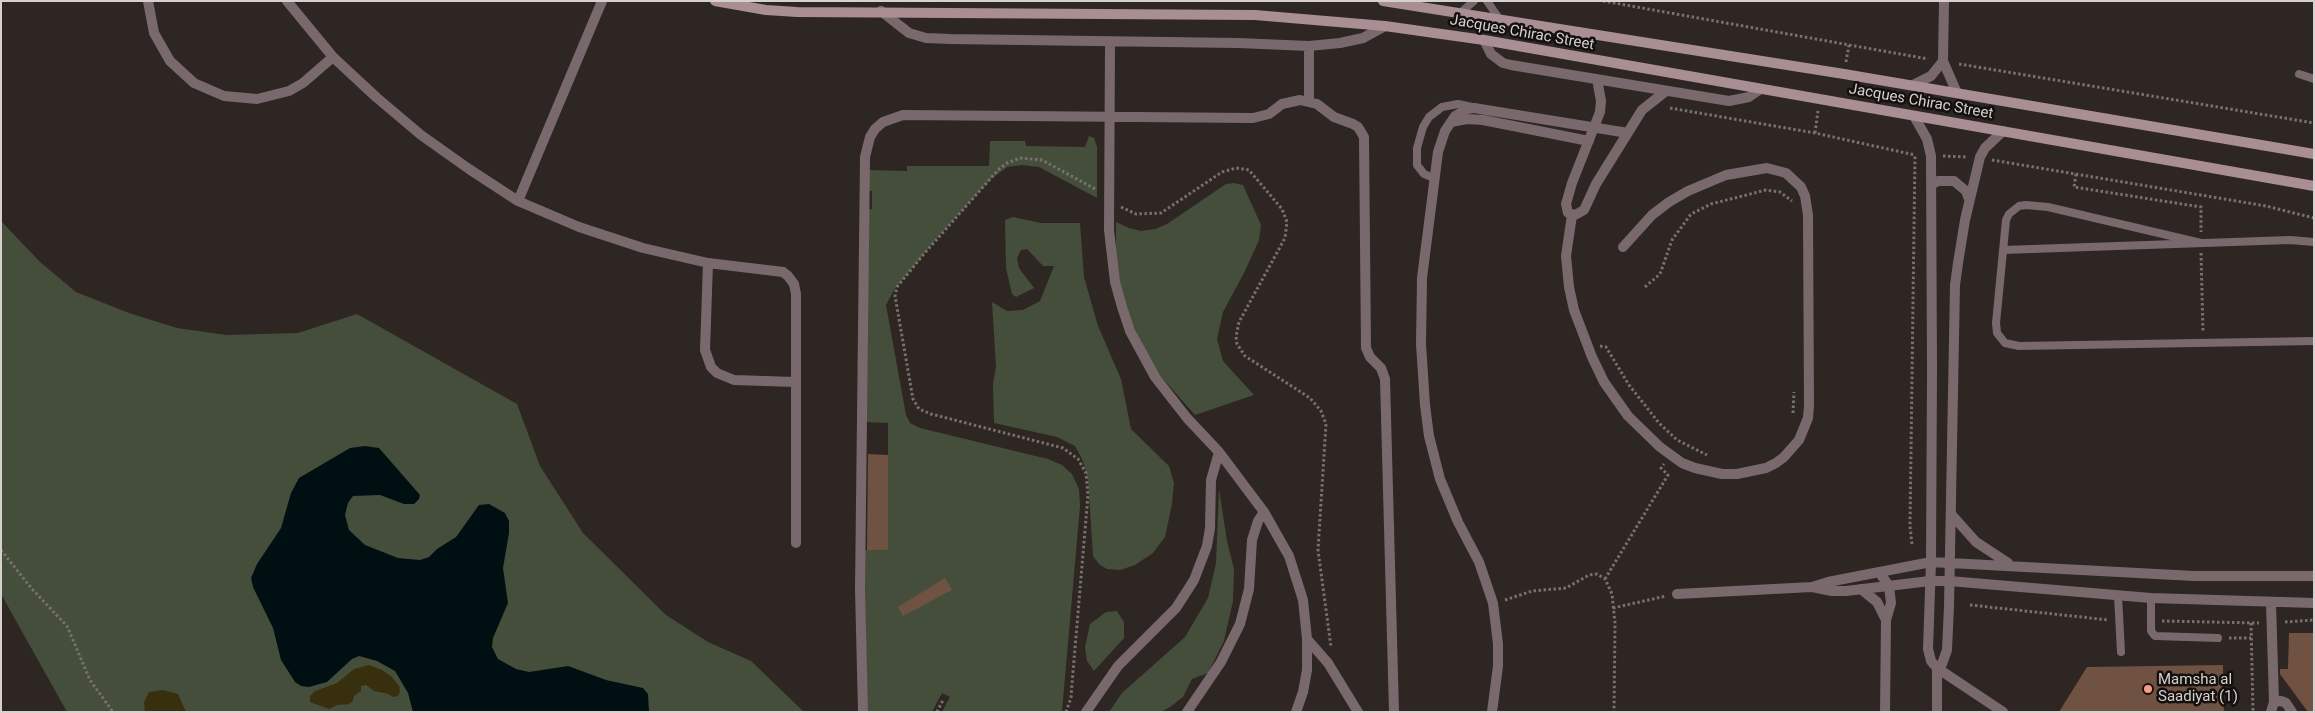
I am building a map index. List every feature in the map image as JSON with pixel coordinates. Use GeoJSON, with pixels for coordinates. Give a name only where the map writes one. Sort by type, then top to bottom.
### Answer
{"type":"FeatureCollection","features":[{"type":"Feature","properties":{"kind":"street"},"geometry":{"type":"LineString","coordinates":[[148,1],[154,33],[170,60],[194,83],[224,96],[257,99],[289,91],[304,83],[333,57]]}},
{"type":"Feature","properties":{"kind":"street"},"geometry":{"type":"LineString","coordinates":[[287,1],[333,57],[376,98],[421,135],[468,169],[518,201],[580,227],[643,248],[708,263],[783,272],[792,279],[796,294],[796,543]]}},
{"type":"Feature","properties":{"kind":"street"},"geometry":{"type":"LineString","coordinates":[[518,201],[602,1]]}},
{"type":"Feature","properties":{"kind":"street","name":"Jacques Chirac Street"},"geometry":{"type":"LineString","coordinates":[[715,1],[766,10],[1255,15],[1385,26],[1484,40],[1759,90],[2314,186]]}},
{"type":"Feature","properties":{"kind":"street","name":"Jacques Chirac Street"},"geometry":{"type":"LineString","coordinates":[[1383,1],[1958,93],[2314,154]]}},
{"type":"Feature","properties":{"kind":"street"},"geometry":{"type":"LineString","coordinates":[[1944,1],[1943,61],[1958,93]]}},
{"type":"Feature","properties":{"kind":"street"},"geometry":{"type":"LineString","coordinates":[[881,11],[909,33],[926,38],[1238,43],[1309,46],[1340,43],[1363,38],[1385,26]]}},
{"type":"Feature","properties":{"kind":"street"},"geometry":{"type":"LineString","coordinates":[[1484,40],[1490,54],[1503,63],[1736,101],[1749,98],[1759,90]]}},
{"type":"Feature","properties":{"kind":"street"},"geometry":{"type":"LineString","coordinates":[[1110,42],[1111,256],[1115,282],[1130,331],[1154,377],[1170,398],[1219,452],[1264,512],[1279,536],[1297,578],[1303,600],[1307,639],[1305,677],[1296,712]]}},
{"type":"Feature","properties":{"kind":"street"},"geometry":{"type":"LineString","coordinates":[[1309,46],[1309,101]]}},
{"type":"Feature","properties":{"kind":"street"},"geometry":{"type":"LineString","coordinates":[[1913,86],[1931,76],[1943,61]]}},
{"type":"Feature","properties":{"kind":"street"},"geometry":{"type":"LineString","coordinates":[[1597,79],[1601,101],[1595,127],[1567,198],[1567,210],[1572,215],[1578,215],[1584,210],[1596,184],[1628,133],[1649,103],[1666,91]]}},
{"type":"Feature","properties":{"kind":"street"},"geometry":{"type":"LineString","coordinates":[[863,712],[860,589],[864,246],[866,157],[870,137],[883,122],[903,115],[1253,118],[1269,114],[1291,101],[1309,101],[1324,108],[1341,120],[1358,128],[1364,137],[1366,348],[1370,358],[1381,368],[1386,379],[1394,712]]}},
{"type":"Feature","properties":{"kind":"street"},"geometry":{"type":"LineString","coordinates":[[1492,712],[1498,666],[1498,644],[1493,604],[1479,562],[1447,500],[1429,436],[1422,375],[1421,311],[1425,246],[1440,141],[1451,122],[1460,112],[1474,108],[1628,133]]}},
{"type":"Feature","properties":{"kind":"street"},"geometry":{"type":"LineString","coordinates":[[1914,116],[1928,139],[1931,156],[1931,562],[1928,649],[1931,661],[1937,668],[2003,712]]}},
{"type":"Feature","properties":{"kind":"street"},"geometry":{"type":"LineString","coordinates":[[1451,122],[1467,119],[1483,120],[1589,141]]}},
{"type":"Feature","properties":{"kind":"street"},"geometry":{"type":"LineString","coordinates":[[1937,668],[1942,664],[1947,650],[1955,285],[1969,199],[1980,158],[1985,148],[2003,131]]}},
{"type":"Feature","properties":{"kind":"street"},"geometry":{"type":"LineString","coordinates":[[1572,215],[1567,241],[1567,272],[1574,310],[1589,351],[1604,382],[1617,402],[1641,430],[1670,456],[1708,472],[1722,474],[1751,472],[1776,463],[1799,440],[1808,418],[1808,215],[1806,196],[1794,180],[1776,169],[1756,168],[1726,175],[1688,191],[1669,202],[1642,225],[1623,246]]}},
{"type":"Feature","properties":{"kind":"street"},"geometry":{"type":"LineString","coordinates":[[1930,186],[1938,181],[1954,181],[1966,191],[1969,199]]}},
{"type":"Feature","properties":{"kind":"street"},"geometry":{"type":"LineString","coordinates":[[708,263],[705,350],[711,367],[725,378],[734,380],[795,382]]}},
{"type":"Feature","properties":{"kind":"street"},"geometry":{"type":"LineString","coordinates":[[1086,712],[1118,666],[1176,608],[1194,580],[1207,546],[1210,528],[1211,480],[1219,452]]}},
{"type":"Feature","properties":{"kind":"street"},"geometry":{"type":"LineString","coordinates":[[1187,712],[1222,662],[1240,624],[1249,589],[1252,540],[1258,520],[1264,512]]}},
{"type":"Feature","properties":{"kind":"street"},"geometry":{"type":"LineString","coordinates":[[1951,514],[1976,542],[2011,565]]}},
{"type":"Feature","properties":{"kind":"street"},"geometry":{"type":"LineString","coordinates":[[1677,594],[1812,587],[1931,562],[1950,561],[2194,576],[2314,576]]}},
{"type":"Feature","properties":{"kind":"street"},"geometry":{"type":"LineString","coordinates":[[1879,572],[1888,586],[1891,603],[1886,620],[1885,712]]}},
{"type":"Feature","properties":{"kind":"street"},"geometry":{"type":"LineString","coordinates":[[1812,587],[1832,591],[1930,581],[1949,581],[2151,598],[2314,603]]}},
{"type":"Feature","properties":{"kind":"street"},"geometry":{"type":"LineString","coordinates":[[1861,589],[1877,602],[1886,620]]}},
{"type":"Feature","properties":{"kind":"street"},"geometry":{"type":"LineString","coordinates":[[2271,603],[2273,707],[2283,702],[2292,712]]}},
{"type":"Feature","properties":{"kind":"street"},"geometry":{"type":"LineString","coordinates":[[1307,639],[1333,672],[1358,712]]}},
{"type":"Feature","properties":{"kind":"street"},"geometry":{"type":"LineString","coordinates":[[1937,668],[1937,712]]}},
{"type":"Feature","properties":{"kind":"lane"},"geometry":{"type":"LineString","coordinates":[[1459,14],[1474,1]]}},
{"type":"Feature","properties":{"kind":"lane"},"geometry":{"type":"LineString","coordinates":[[1487,1],[1500,20]]}},
{"type":"Feature","properties":{"kind":"lane"},"geometry":{"type":"LineString","coordinates":[[2298,74],[2314,79]]}},
{"type":"Feature","properties":{"kind":"lane"},"geometry":{"type":"LineString","coordinates":[[1434,178],[1420,170],[1416,159],[1419,137],[1428,117],[1450,104],[1466,105],[1474,108]]}},
{"type":"Feature","properties":{"kind":"lane"},"geometry":{"type":"LineString","coordinates":[[2201,243],[2048,207],[2026,204],[2019,206],[2009,214],[2006,220],[1996,323],[1997,333],[2005,343],[2012,346],[2314,340]]}},
{"type":"Feature","properties":{"kind":"lane"},"geometry":{"type":"LineString","coordinates":[[2002,250],[2290,240],[2314,242]]}},
{"type":"Feature","properties":{"kind":"lane"},"geometry":{"type":"LineString","coordinates":[[2118,596],[2121,652]]}},
{"type":"Feature","properties":{"kind":"lane"},"geometry":{"type":"LineString","coordinates":[[2151,598],[2151,631],[2155,636],[2218,638]]}},
{"type":"Feature","properties":{"kind":"path"},"geometry":{"type":"LineString","coordinates":[[1670,108],[1815,133],[1923,156]]}},
{"type":"Feature","properties":{"kind":"path"},"geometry":{"type":"LineString","coordinates":[[1912,544],[1910,526],[1915,155]]}},
{"type":"Feature","properties":{"kind":"path"},"geometry":{"type":"LineString","coordinates":[[1943,156],[1972,157]]}},
{"type":"Feature","properties":{"kind":"path"},"geometry":{"type":"LineString","coordinates":[[1066,712],[1071,698],[1073,676],[1088,495],[1086,473],[1078,459],[1063,448],[931,414],[919,409],[913,400],[897,317],[895,296],[897,287],[998,170],[1013,159],[1029,158],[1042,160],[1074,175],[1127,211],[1136,214],[1161,214],[1222,172],[1236,168],[1249,170],[1282,209],[1287,222],[1285,238],[1239,322],[1236,337],[1240,350],[1245,356],[1310,398],[1321,411],[1326,424],[1318,550],[1333,672]]}},
{"type":"Feature","properties":{"kind":"path"},"geometry":{"type":"LineString","coordinates":[[1989,159],[2266,206],[2314,218]]}},
{"type":"Feature","properties":{"kind":"path"},"geometry":{"type":"LineString","coordinates":[[1645,287],[1660,274],[1677,230],[1691,214],[1722,201],[1773,190],[1786,195],[1794,207]]}},
{"type":"Feature","properties":{"kind":"path"},"geometry":{"type":"LineString","coordinates":[[1589,351],[1602,345],[1605,346],[1629,385],[1659,423],[1677,440],[1710,457]]}},
{"type":"Feature","properties":{"kind":"path"},"geometry":{"type":"LineString","coordinates":[[1793,414],[1794,386]]}},
{"type":"Feature","properties":{"kind":"path"},"geometry":{"type":"LineString","coordinates":[[1605,578],[1668,475],[1661,468],[1670,456]]}},
{"type":"Feature","properties":{"kind":"path"},"geometry":{"type":"LineString","coordinates":[[1,550],[32,589],[68,626],[90,680],[113,712]]}},
{"type":"Feature","properties":{"kind":"path"},"geometry":{"type":"LineString","coordinates":[[1493,604],[1532,591],[1566,588],[1589,575],[1597,574],[1605,578],[1610,586],[1616,652],[1614,712]]}},
{"type":"Feature","properties":{"kind":"path"},"geometry":{"type":"LineString","coordinates":[[1613,608],[1677,594]]}},
{"type":"Feature","properties":{"kind":"path"},"geometry":{"type":"LineString","coordinates":[[2251,623],[2253,712]]}},
{"type":"Feature","properties":{"kind":"path"},"geometry":{"type":"LineString","coordinates":[[2218,638],[2251,638]]}},
{"type":"Feature","properties":{"kind":"path"},"geometry":{"type":"LineString","coordinates":[[937,712],[943,700]]}},
{"type":"Feature","properties":{"kind":"green space"},"geometry":{"type":"Polygon","coordinates":[[[1089,136],[1094,138],[1097,147],[1097,198],[1039,167],[1022,165],[1007,167],[990,180],[939,236],[894,290],[886,305],[906,415],[910,423],[920,428],[1048,459],[1062,465],[1072,474],[1079,489],[1080,506],[1062,712],[942,712],[950,697],[942,693],[932,712],[867,712],[864,550],[888,550],[888,423],[865,422],[865,210],[872,209],[872,191],[867,191],[867,170],[907,171],[907,166],[989,166],[990,141],[1025,141],[1026,146],[1085,147],[1089,136]]]}},
{"type":"Feature","properties":{"kind":"green space"},"geometry":{"type":"Polygon","coordinates":[[[1226,184],[1243,185],[1261,225],[1259,240],[1223,312],[1217,339],[1223,361],[1254,395],[1195,415],[1155,370],[1129,317],[1116,274],[1116,222],[1141,231],[1155,229],[1167,224],[1226,184]]]}},
{"type":"Feature","properties":{"kind":"green space"},"geometry":{"type":"Polygon","coordinates":[[[1013,217],[1041,223],[1080,223],[1084,277],[1098,326],[1121,379],[1131,429],[1169,466],[1174,483],[1165,537],[1153,553],[1135,565],[1120,570],[1107,569],[1099,564],[1093,556],[1088,480],[1083,461],[1075,446],[1057,437],[994,423],[993,384],[996,367],[992,302],[1007,311],[1023,310],[1040,301],[1054,266],[1043,266],[1027,249],[1021,250],[1017,258],[1019,268],[1034,288],[1016,297],[1012,294],[1006,268],[1005,220],[1013,217]]]}},
{"type":"Feature","properties":{"kind":"green space"},"geometry":{"type":"Polygon","coordinates":[[[1,221],[40,262],[76,292],[129,313],[177,328],[226,335],[298,333],[357,314],[517,404],[540,466],[583,533],[666,615],[708,642],[751,661],[804,712],[67,712],[1,594],[1,221]]]}},
{"type":"Feature","properties":{"kind":"green space"},"geometry":{"type":"Polygon","coordinates":[[[1219,489],[1227,541],[1234,569],[1233,601],[1224,641],[1208,673],[1192,679],[1183,697],[1170,707],[1161,712],[1109,712],[1122,693],[1185,637],[1208,598],[1216,563],[1219,489]]]}},
{"type":"Feature","properties":{"kind":"green space"},"geometry":{"type":"Polygon","coordinates":[[[1117,611],[1124,622],[1124,638],[1094,671],[1087,661],[1085,647],[1090,624],[1106,612],[1117,611]]]}},
{"type":"Feature","properties":{"kind":"sand"},"geometry":{"type":"Polygon","coordinates":[[[369,665],[382,670],[392,677],[399,686],[400,692],[398,696],[392,697],[389,694],[374,691],[366,685],[361,686],[361,691],[354,696],[353,701],[349,704],[337,705],[329,709],[310,702],[310,696],[315,691],[337,683],[354,669],[369,665]]]}},
{"type":"Feature","properties":{"kind":"sand"},"geometry":{"type":"Polygon","coordinates":[[[163,690],[178,694],[186,712],[145,712],[144,702],[149,692],[163,690]]]}},
{"type":"Feature","properties":{"kind":"shaded area"},"geometry":{"type":"Polygon","coordinates":[[[365,446],[379,448],[420,495],[414,504],[404,504],[380,495],[353,496],[348,503],[345,515],[349,530],[365,545],[398,558],[420,560],[429,557],[437,549],[456,537],[479,505],[489,504],[505,513],[509,521],[509,533],[503,568],[508,603],[493,638],[492,647],[498,659],[516,669],[529,672],[568,666],[606,680],[643,688],[648,694],[649,712],[413,712],[408,693],[395,671],[377,661],[359,656],[352,659],[327,682],[309,687],[301,686],[295,682],[281,660],[273,628],[253,587],[251,578],[257,564],[281,528],[291,493],[299,478],[350,448],[365,446]]]}},
{"type":"Feature","properties":{"kind":"building"},"geometry":{"type":"Polygon","coordinates":[[[868,454],[888,455],[888,550],[867,550],[868,454]]]}},
{"type":"Feature","properties":{"kind":"building"},"geometry":{"type":"Polygon","coordinates":[[[945,578],[952,590],[903,616],[898,607],[945,578]]]}},
{"type":"Feature","properties":{"kind":"building"},"geometry":{"type":"Polygon","coordinates":[[[2289,633],[2314,633],[2314,712],[2308,712],[2280,674],[2280,669],[2288,669],[2289,633]]]}},
{"type":"Feature","properties":{"kind":"building","name":"Mamsha al Saadiyat (1)"},"geometry":{"type":"Polygon","coordinates":[[[2223,665],[2224,712],[2059,712],[2087,667],[2223,665]]]}},
{"type":"Feature","properties":{"kind":"place","name":"Mamsha al Saadiyat (1)"},"geometry":{"type":"Point","coordinates":[2148,689]}}]}
